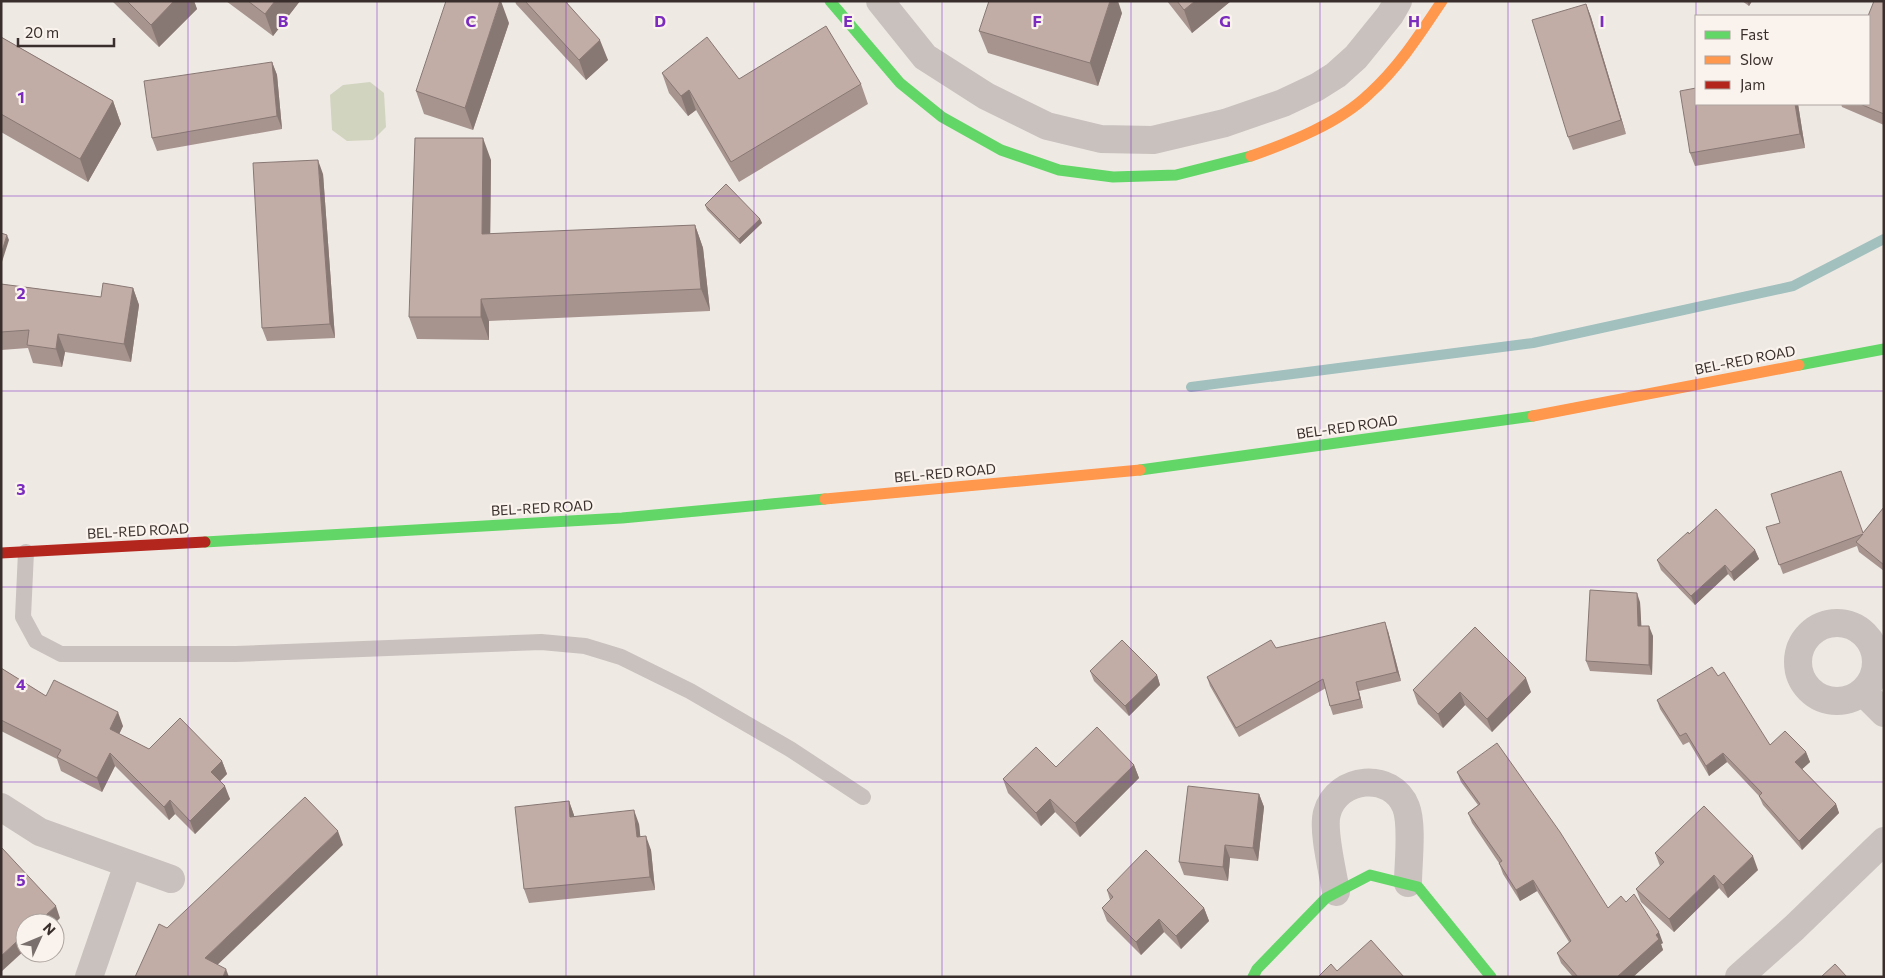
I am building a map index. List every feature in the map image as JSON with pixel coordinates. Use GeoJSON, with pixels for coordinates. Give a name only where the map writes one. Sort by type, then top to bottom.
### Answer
{"type":"FeatureCollection","features":[{"type":"Feature","properties":{"kind":"main road"},"geometry":{"type":"LineString","coordinates":[[830,1],[900,83],[942,117],[1001,150],[1059,170],[1113,177],[1176,175],[1235,161],[1271,149],[1334,120],[1369,95],[1400,60],[1437,12],[1442,1]]}},
{"type":"Feature","properties":{"kind":"main road","name":"BEL-RED ROAD"},"geometry":{"type":"LineString","coordinates":[[1,553],[622,518],[1166,468],[1531,416],[1884,349]]}},
{"type":"Feature","properties":{"kind":"main road"},"geometry":{"type":"LineString","coordinates":[[1253,977],[1257,969],[1326,898],[1370,874],[1418,886],[1491,977]]}},
{"type":"Feature","properties":{"kind":"street"},"geometry":{"type":"LineString","coordinates":[[856,31],[883,2],[925,57],[986,96],[1047,126],[1101,139],[1153,140],[1225,123],[1283,103],[1317,87],[1356,57],[1390,15],[1398,1]]}},
{"type":"Feature","properties":{"kind":"street"},"geometry":{"type":"LineString","coordinates":[[1863,692],[1884,714]]}},
{"type":"Feature","properties":{"kind":"street"},"geometry":{"type":"LineString","coordinates":[[1336,892],[1326,826],[1327,813],[1333,801],[1342,791],[1353,784],[1366,782],[1378,783],[1389,788],[1398,795],[1405,805],[1409,816],[1408,884]]}},
{"type":"Feature","properties":{"kind":"street"},"geometry":{"type":"LineString","coordinates":[[1,807],[40,832],[171,879]]}},
{"type":"Feature","properties":{"kind":"street"},"geometry":{"type":"LineString","coordinates":[[1739,977],[1794,928],[1884,842]]}},
{"type":"Feature","properties":{"kind":"street"},"geometry":{"type":"LineString","coordinates":[[89,977],[128,864]]}},
{"type":"Feature","properties":{"kind":"lane"},"geometry":{"type":"LineString","coordinates":[[26,552],[23,617],[36,641],[61,654],[236,654],[541,642],[585,646],[621,657],[690,691],[790,749],[864,797]]}},
{"type":"Feature","properties":{"kind":"green space"},"geometry":{"type":"Polygon","coordinates":[[[370,82],[384,93],[386,127],[373,140],[347,141],[332,130],[330,95],[343,85],[370,82]]]}},
{"type":"Feature","properties":{"kind":"building"},"geometry":{"type":"Polygon","coordinates":[[[127,1],[174,1],[151,25],[127,1]]]}},
{"type":"Feature","properties":{"kind":"building"},"geometry":{"type":"Polygon","coordinates":[[[248,1],[275,1],[265,14],[248,1]]]}},
{"type":"Feature","properties":{"kind":"building"},"geometry":{"type":"Polygon","coordinates":[[[446,1],[500,1],[465,108],[416,91],[446,1]]]}},
{"type":"Feature","properties":{"kind":"building"},"geometry":{"type":"Polygon","coordinates":[[[525,1],[565,1],[600,40],[579,60],[525,1]]]}},
{"type":"Feature","properties":{"kind":"building"},"geometry":{"type":"Polygon","coordinates":[[[989,1],[1110,1],[1090,63],[979,31],[989,1]]]}},
{"type":"Feature","properties":{"kind":"building"},"geometry":{"type":"Polygon","coordinates":[[[1177,1],[1195,1],[1184,10],[1177,1]]]}},
{"type":"Feature","properties":{"kind":"building"},"geometry":{"type":"Polygon","coordinates":[[[1874,1],[1884,1],[1884,114],[1862,105],[1870,105],[1870,15],[1868,15],[1874,1]]]}},
{"type":"Feature","properties":{"kind":"building"},"geometry":{"type":"Polygon","coordinates":[[[1586,4],[1621,120],[1568,137],[1532,20],[1586,4]]]}},
{"type":"Feature","properties":{"kind":"building"},"geometry":{"type":"Polygon","coordinates":[[[826,26],[861,84],[731,162],[689,90],[681,96],[662,73],[707,37],[739,79],[826,26]]]}},
{"type":"Feature","properties":{"kind":"building"},"geometry":{"type":"Polygon","coordinates":[[[1,37],[113,101],[80,159],[1,114],[1,37]]]}},
{"type":"Feature","properties":{"kind":"building"},"geometry":{"type":"Polygon","coordinates":[[[272,62],[277,116],[152,138],[144,81],[272,62]]]}},
{"type":"Feature","properties":{"kind":"building"},"geometry":{"type":"Polygon","coordinates":[[[1695,88],[1695,105],[1795,105],[1800,134],[1690,153],[1680,91],[1695,88]]]}},
{"type":"Feature","properties":{"kind":"building"},"geometry":{"type":"Polygon","coordinates":[[[415,138],[483,138],[482,234],[695,225],[701,289],[481,299],[481,317],[409,317],[415,138]]]}},
{"type":"Feature","properties":{"kind":"building"},"geometry":{"type":"Polygon","coordinates":[[[318,160],[330,324],[262,328],[253,163],[318,160]]]}},
{"type":"Feature","properties":{"kind":"building"},"geometry":{"type":"Polygon","coordinates":[[[726,184],[760,219],[739,239],[705,205],[726,184]]]}},
{"type":"Feature","properties":{"kind":"building"},"geometry":{"type":"Polygon","coordinates":[[[1,233],[7,235],[1,254],[1,233]]]}},
{"type":"Feature","properties":{"kind":"building"},"geometry":{"type":"Polygon","coordinates":[[[103,283],[133,288],[124,344],[58,334],[56,349],[27,345],[29,330],[1,332],[1,284],[101,297],[103,283]]]}},
{"type":"Feature","properties":{"kind":"building"},"geometry":{"type":"Polygon","coordinates":[[[1841,471],[1863,533],[1884,507],[1884,565],[1856,542],[1863,534],[1779,565],[1766,527],[1780,523],[1771,494],[1841,471]]]}},
{"type":"Feature","properties":{"kind":"building"},"geometry":{"type":"Polygon","coordinates":[[[1716,509],[1755,550],[1731,572],[1725,565],[1691,596],[1657,560],[1716,509]]]}},
{"type":"Feature","properties":{"kind":"building"},"geometry":{"type":"Polygon","coordinates":[[[1590,590],[1637,593],[1638,626],[1649,626],[1649,665],[1586,661],[1590,590]]]}},
{"type":"Feature","properties":{"kind":"building"},"geometry":{"type":"Polygon","coordinates":[[[1385,622],[1397,672],[1356,682],[1360,699],[1330,706],[1323,679],[1236,728],[1207,677],[1271,640],[1276,648],[1385,622]]]}},
{"type":"Feature","properties":{"kind":"building"},"geometry":{"type":"Polygon","coordinates":[[[1475,627],[1526,678],[1487,719],[1460,692],[1438,714],[1413,690],[1475,627]]]}},
{"type":"Feature","properties":{"kind":"building"},"geometry":{"type":"Polygon","coordinates":[[[1122,640],[1157,675],[1125,706],[1090,671],[1122,640]]]}},
{"type":"Feature","properties":{"kind":"building"},"geometry":{"type":"Polygon","coordinates":[[[1712,667],[1718,676],[1724,672],[1770,745],[1785,731],[1806,752],[1795,762],[1836,804],[1799,841],[1759,796],[1762,793],[1723,753],[1706,766],[1686,733],[1680,736],[1657,700],[1712,667]]]}},
{"type":"Feature","properties":{"kind":"building"},"geometry":{"type":"Polygon","coordinates":[[[1,668],[46,696],[54,680],[118,712],[110,729],[149,749],[180,718],[222,761],[211,772],[225,786],[190,821],[170,800],[164,807],[110,753],[97,778],[57,757],[61,750],[1,720],[1,668]]]}},
{"type":"Feature","properties":{"kind":"building"},"geometry":{"type":"Polygon","coordinates":[[[1097,727],[1134,765],[1075,823],[1050,799],[1036,813],[1003,779],[1036,747],[1056,767],[1097,727]]]}},
{"type":"Feature","properties":{"kind":"building"},"geometry":{"type":"Polygon","coordinates":[[[1497,743],[1560,832],[1608,908],[1621,896],[1626,902],[1634,894],[1659,932],[1656,935],[1659,939],[1617,977],[1578,977],[1557,953],[1571,941],[1533,880],[1516,890],[1499,863],[1502,861],[1468,813],[1480,804],[1457,772],[1497,743]]]}},
{"type":"Feature","properties":{"kind":"building"},"geometry":{"type":"Polygon","coordinates":[[[1188,786],[1259,794],[1253,848],[1225,845],[1223,867],[1179,862],[1188,786]]]}},
{"type":"Feature","properties":{"kind":"building"},"geometry":{"type":"Polygon","coordinates":[[[305,797],[338,831],[205,958],[226,969],[223,977],[135,977],[159,924],[167,928],[305,797]]]}},
{"type":"Feature","properties":{"kind":"building"},"geometry":{"type":"Polygon","coordinates":[[[569,801],[570,817],[634,810],[637,837],[646,836],[650,877],[524,889],[515,807],[569,801]]]}},
{"type":"Feature","properties":{"kind":"building"},"geometry":{"type":"Polygon","coordinates":[[[1704,806],[1753,856],[1723,885],[1714,875],[1669,919],[1636,889],[1664,862],[1655,853],[1704,806]]]}},
{"type":"Feature","properties":{"kind":"building"},"geometry":{"type":"Polygon","coordinates":[[[2,848],[56,906],[48,913],[15,913],[15,943],[1,956],[2,848]]]}},
{"type":"Feature","properties":{"kind":"building"},"geometry":{"type":"Polygon","coordinates":[[[1146,850],[1204,908],[1176,936],[1159,919],[1136,942],[1102,908],[1113,897],[1107,890],[1146,850]]]}},
{"type":"Feature","properties":{"kind":"building"},"geometry":{"type":"Polygon","coordinates":[[[1371,940],[1404,977],[1318,977],[1331,964],[1337,971],[1371,940]]]}},
{"type":"Feature","properties":{"kind":"building"},"geometry":{"type":"Polygon","coordinates":[[[1835,964],[1847,977],[1821,977],[1835,964]]]}},
{"type":"Feature","properties":{"kind":"waterway"},"geometry":{"type":"LineString","coordinates":[[1191,387],[1533,343],[1793,286],[1884,239]]}},
{"type":"Feature","properties":{"kind":"traffic: fast"},"geometry":{"type":"LineString","coordinates":[[830,1],[900,83],[942,117],[1001,150],[1059,170],[1113,177],[1176,175],[1251,156]]}},
{"type":"Feature","properties":{"kind":"traffic: fast"},"geometry":{"type":"LineString","coordinates":[[1799,365],[1884,349]]}},
{"type":"Feature","properties":{"kind":"traffic: fast"},"geometry":{"type":"LineString","coordinates":[[1140,470],[1533,416]]}},
{"type":"Feature","properties":{"kind":"traffic: fast"},"geometry":{"type":"LineString","coordinates":[[205,542],[622,518],[825,499]]}},
{"type":"Feature","properties":{"kind":"traffic: fast"},"geometry":{"type":"LineString","coordinates":[[1253,977],[1257,969],[1326,898],[1370,875],[1418,887],[1491,977]]}},
{"type":"Feature","properties":{"kind":"traffic: slow"},"geometry":{"type":"LineString","coordinates":[[1251,156],[1314,131],[1344,114],[1357,104],[1380,84],[1399,61],[1442,1]]}},
{"type":"Feature","properties":{"kind":"traffic: slow"},"geometry":{"type":"LineString","coordinates":[[1533,416],[1799,365]]}},
{"type":"Feature","properties":{"kind":"traffic: slow"},"geometry":{"type":"LineString","coordinates":[[825,499],[1140,470]]}},
{"type":"Feature","properties":{"kind":"traffic: jam"},"geometry":{"type":"LineString","coordinates":[[1,553],[205,542]]}}]}
